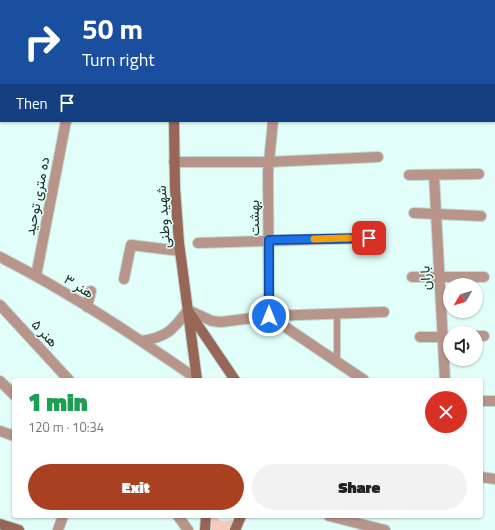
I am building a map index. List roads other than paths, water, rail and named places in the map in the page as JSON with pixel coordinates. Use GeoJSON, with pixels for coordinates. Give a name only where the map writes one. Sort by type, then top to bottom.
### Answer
{"type":"FeatureCollection","features":[{"type":"Feature","properties":{"kind":"main road","name":"شهید وطنی"},"geometry":{"type":"LineString","coordinates":[[174,122],[175,188],[180,251],[197,378]]}},
{"type":"Feature","properties":{"kind":"main road"},"geometry":{"type":"LineString","coordinates":[[188,310],[234,378]]}},
{"type":"Feature","properties":{"kind":"main road"},"geometry":{"type":"LineString","coordinates":[[205,530],[206,518]]}},
{"type":"Feature","properties":{"kind":"main road"},"geometry":{"type":"LineString","coordinates":[[235,530],[240,518]]}},
{"type":"Feature","properties":{"kind":"main road"},"geometry":{"type":"LineString","coordinates":[[0,524],[19,530]]}},
{"type":"Feature","properties":{"kind":"street","name":"ده متری توحید"},"geometry":{"type":"LineString","coordinates":[[36,276],[66,122]]}},
{"type":"Feature","properties":{"kind":"street","name":"بهشت"},"geometry":{"type":"LineString","coordinates":[[269,316],[268,162],[273,122]]}},
{"type":"Feature","properties":{"kind":"street"},"geometry":{"type":"LineString","coordinates":[[174,162],[268,162],[378,157]]}},
{"type":"Feature","properties":{"kind":"street"},"geometry":{"type":"LineString","coordinates":[[409,175],[479,174]]}},
{"type":"Feature","properties":{"kind":"street","name":"باران"},"geometry":{"type":"LineString","coordinates":[[434,175],[439,278],[445,326]]}},
{"type":"Feature","properties":{"kind":"street"},"geometry":{"type":"LineString","coordinates":[[414,213],[481,216]]}},
{"type":"Feature","properties":{"kind":"street"},"geometry":{"type":"LineString","coordinates":[[198,243],[369,238]]}},
{"type":"Feature","properties":{"kind":"street"},"geometry":{"type":"LineString","coordinates":[[124,279],[130,245],[180,251]]}},
{"type":"Feature","properties":{"kind":"street","name":"هنر ۳"},"geometry":{"type":"LineString","coordinates":[[0,257],[36,276],[87,307],[196,378]]}},
{"type":"Feature","properties":{"kind":"street"},"geometry":{"type":"LineString","coordinates":[[412,277],[484,277]]}},
{"type":"Feature","properties":{"kind":"street"},"geometry":{"type":"LineString","coordinates":[[87,307],[91,291]]}},
{"type":"Feature","properties":{"kind":"street","name":"هنر ۵"},"geometry":{"type":"LineString","coordinates":[[0,305],[67,378]]}},
{"type":"Feature","properties":{"kind":"street"},"geometry":{"type":"LineString","coordinates":[[142,342],[168,333],[177,325],[188,310],[212,321],[221,322],[269,316],[384,312]]}},
{"type":"Feature","properties":{"kind":"street"},"geometry":{"type":"LineString","coordinates":[[269,316],[361,378]]}},
{"type":"Feature","properties":{"kind":"street"},"geometry":{"type":"LineString","coordinates":[[420,337],[443,338]]}},
{"type":"Feature","properties":{"kind":"street","name":"باران"},"geometry":{"type":"LineString","coordinates":[[445,366],[445,378]]}},
{"type":"Feature","properties":{"kind":"street"},"geometry":{"type":"LineString","coordinates":[[0,381],[12,393]]}},
{"type":"Feature","properties":{"kind":"street"},"geometry":{"type":"LineString","coordinates":[[483,401],[495,401]]}},
{"type":"Feature","properties":{"kind":"street"},"geometry":{"type":"LineString","coordinates":[[0,431],[12,435]]}},
{"type":"Feature","properties":{"kind":"street"},"geometry":{"type":"LineString","coordinates":[[483,477],[495,479]]}},
{"type":"Feature","properties":{"kind":"street"},"geometry":{"type":"LineString","coordinates":[[58,530],[62,518]]}},
{"type":"Feature","properties":{"kind":"street"},"geometry":{"type":"LineString","coordinates":[[179,518],[188,530]]}},
{"type":"Feature","properties":{"kind":"street"},"geometry":{"type":"LineString","coordinates":[[337,518],[385,530]]}},
{"type":"Feature","properties":{"kind":"lane"},"geometry":{"type":"LineString","coordinates":[[337,313],[337,362]]}}]}
